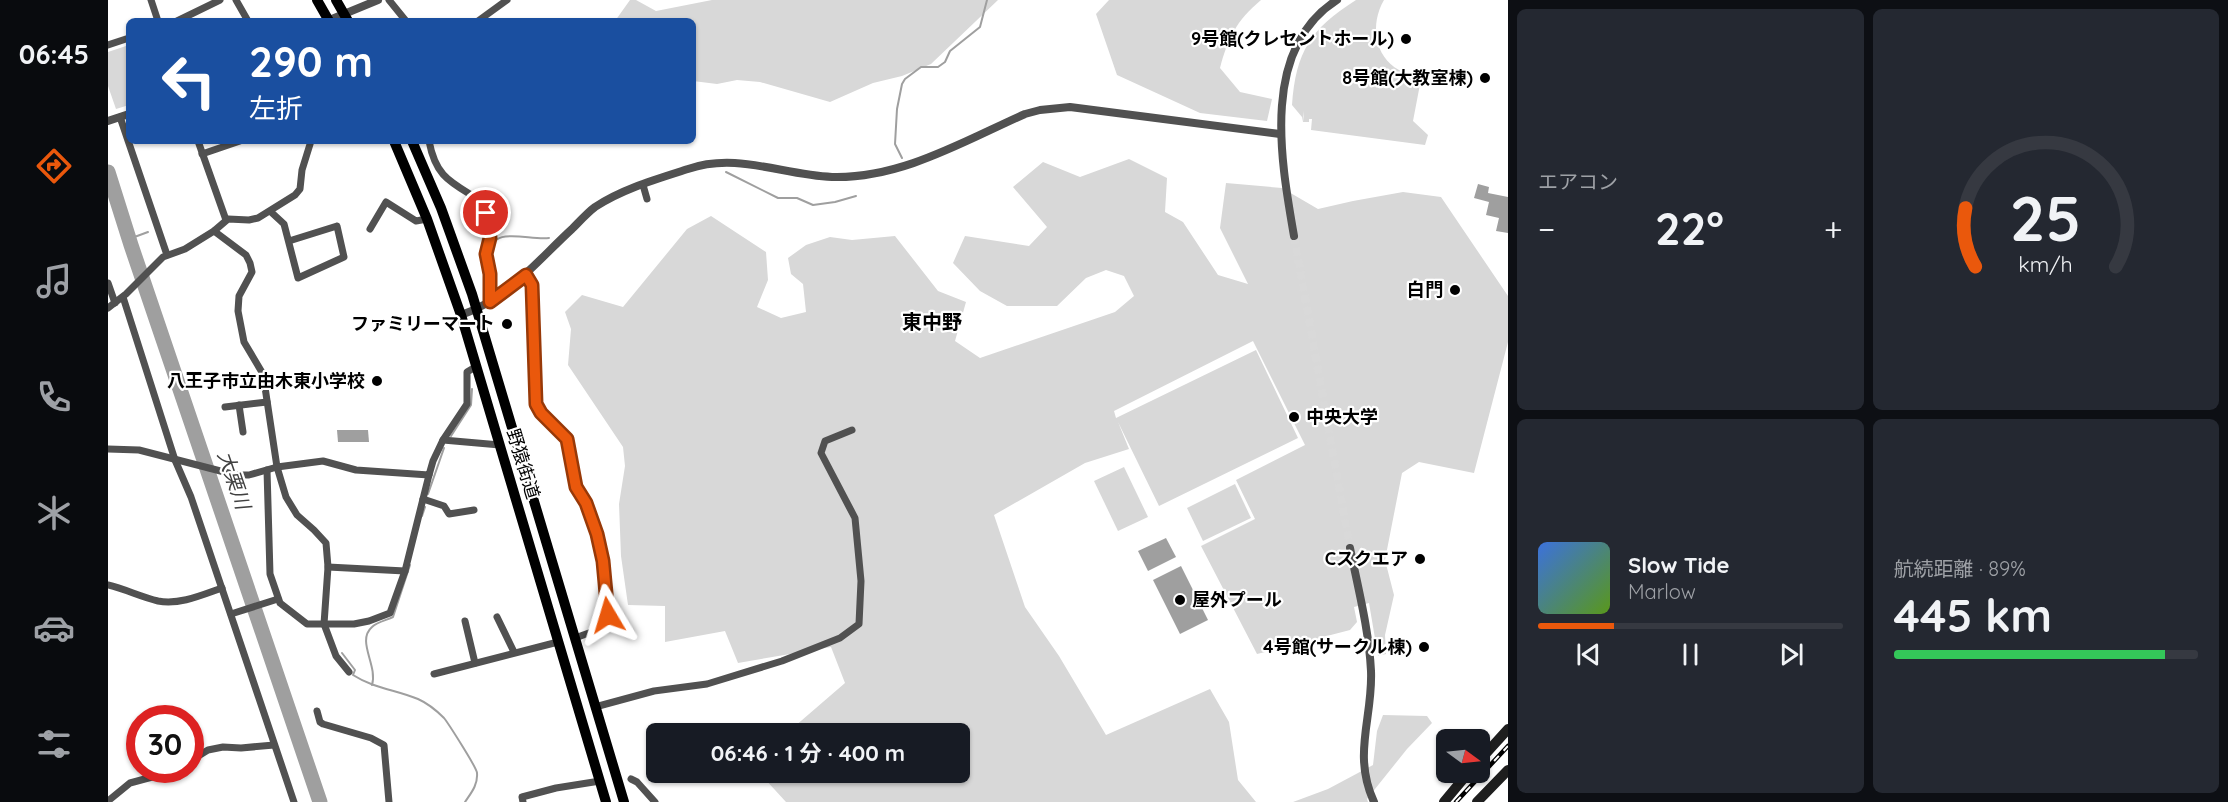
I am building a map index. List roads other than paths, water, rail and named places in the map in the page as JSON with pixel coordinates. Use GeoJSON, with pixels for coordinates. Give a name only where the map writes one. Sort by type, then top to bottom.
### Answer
{"type":"FeatureCollection","features":[{"type":"Feature","properties":{"kind":"main road"},"geometry":{"type":"LineString","coordinates":[[317,0],[326,18]]}},
{"type":"Feature","properties":{"kind":"main road"},"geometry":{"type":"LineString","coordinates":[[336,0],[346,17]]}},
{"type":"Feature","properties":{"kind":"main road","name":"野猿街道"},"geometry":{"type":"LineString","coordinates":[[395,144],[427,219],[461,315],[606,802]]}},
{"type":"Feature","properties":{"kind":"main road","name":"野猿街道"},"geometry":{"type":"LineString","coordinates":[[414,144],[464,269],[477,309],[624,802]]}},
{"type":"Feature","properties":{"kind":"main road"},"geometry":{"type":"LineString","coordinates":[[552,620],[557,623],[563,620],[566,609]]}},
{"type":"Feature","properties":{"kind":"main road"},"geometry":{"type":"LineString","coordinates":[[558,642],[574,638]]}},
{"type":"Feature","properties":{"kind":"main road"},"geometry":{"type":"LineString","coordinates":[[1490,749],[1508,729]]}},
{"type":"Feature","properties":{"kind":"main road"},"geometry":{"type":"LineString","coordinates":[[1477,802],[1508,770]]}},
{"type":"Feature","properties":{"kind":"main road"},"geometry":{"type":"LineString","coordinates":[[600,781],[617,779]]}},
{"type":"Feature","properties":{"kind":"main road"},"geometry":{"type":"LineString","coordinates":[[1444,802],[1460,783]]}},
{"type":"Feature","properties":{"kind":"street"},"geometry":{"type":"LineString","coordinates":[[151,0],[157,18]]}},
{"type":"Feature","properties":{"kind":"street"},"geometry":{"type":"LineString","coordinates":[[183,18],[220,0]]}},
{"type":"Feature","properties":{"kind":"street"},"geometry":{"type":"LineString","coordinates":[[236,0],[246,18]]}},
{"type":"Feature","properties":{"kind":"street"},"geometry":{"type":"LineString","coordinates":[[346,17],[378,0]]}},
{"type":"Feature","properties":{"kind":"street"},"geometry":{"type":"LineString","coordinates":[[389,0],[404,18]]}},
{"type":"Feature","properties":{"kind":"street"},"geometry":{"type":"LineString","coordinates":[[482,18],[507,0]]}},
{"type":"Feature","properties":{"kind":"street"},"geometry":{"type":"LineString","coordinates":[[1294,236],[1283,174],[1280,134],[1286,76],[1293,55],[1317,16],[1337,0]]}},
{"type":"Feature","properties":{"kind":"street"},"geometry":{"type":"LineString","coordinates":[[108,45],[126,39]]}},
{"type":"Feature","properties":{"kind":"street"},"geometry":{"type":"LineString","coordinates":[[461,315],[490,302],[526,275],[594,208],[610,198],[690,168],[727,162],[752,163],[809,175],[832,177],[887,171],[917,162],[1025,114],[1054,108],[1086,108],[1280,134]]}},
{"type":"Feature","properties":{"kind":"street"},"geometry":{"type":"LineString","coordinates":[[118,118],[126,142]]}},
{"type":"Feature","properties":{"kind":"street"},"geometry":{"type":"LineString","coordinates":[[127,144],[164,257]]}},
{"type":"Feature","properties":{"kind":"street"},"geometry":{"type":"LineString","coordinates":[[199,144],[226,220]]}},
{"type":"Feature","properties":{"kind":"street"},"geometry":{"type":"LineString","coordinates":[[202,154],[231,144]]}},
{"type":"Feature","properties":{"kind":"street"},"geometry":{"type":"LineString","coordinates":[[111,306],[164,257],[185,249],[214,231],[226,220],[231,218],[249,220],[271,212],[296,195],[300,189],[302,170],[310,144]]}},
{"type":"Feature","properties":{"kind":"street"},"geometry":{"type":"LineString","coordinates":[[430,144],[435,165],[441,173],[481,201],[484,207],[490,238],[486,254],[490,274],[490,302]]}},
{"type":"Feature","properties":{"kind":"street"},"geometry":{"type":"LineString","coordinates":[[419,155],[431,150]]}},
{"type":"Feature","properties":{"kind":"street"},"geometry":{"type":"LineString","coordinates":[[643,185],[647,199]]}},
{"type":"Feature","properties":{"kind":"street"},"geometry":{"type":"LineString","coordinates":[[370,229],[386,202],[416,221],[427,219]]}},
{"type":"Feature","properties":{"kind":"street"},"geometry":{"type":"LineString","coordinates":[[271,212],[284,224],[298,278],[344,257],[337,226],[289,241]]}},
{"type":"Feature","properties":{"kind":"street"},"geometry":{"type":"LineString","coordinates":[[214,231],[246,255],[250,263],[252,272],[239,296],[239,322],[244,342],[263,374],[277,467],[286,497],[292,508],[326,543],[328,567],[324,624],[336,656],[350,672]]}},
{"type":"Feature","properties":{"kind":"street"},"geometry":{"type":"LineString","coordinates":[[526,275],[532,285],[536,404],[541,413],[567,439],[576,487],[586,503],[603,561],[607,622],[600,629],[574,638]]}},
{"type":"Feature","properties":{"kind":"street"},"geometry":{"type":"LineString","coordinates":[[108,283],[111,306]]}},
{"type":"Feature","properties":{"kind":"street"},"geometry":{"type":"LineString","coordinates":[[125,295],[177,461],[233,614],[294,802]]}},
{"type":"Feature","properties":{"kind":"street"},"geometry":{"type":"LineString","coordinates":[[267,470],[270,574],[280,603],[307,624],[354,624],[388,615],[405,571],[433,460],[443,440],[467,404],[467,372],[477,366]]}},
{"type":"Feature","properties":{"kind":"street"},"geometry":{"type":"LineString","coordinates":[[225,407],[267,402]]}},
{"type":"Feature","properties":{"kind":"street"},"geometry":{"type":"LineString","coordinates":[[240,405],[243,432]]}},
{"type":"Feature","properties":{"kind":"street"},"geometry":{"type":"LineString","coordinates":[[595,706],[654,691],[707,684],[782,661],[840,638],[859,624],[861,581],[855,518],[821,453],[825,441],[852,430]]}},
{"type":"Feature","properties":{"kind":"street"},"geometry":{"type":"LineString","coordinates":[[443,440],[500,445]]}},
{"type":"Feature","properties":{"kind":"street"},"geometry":{"type":"LineString","coordinates":[[108,449],[139,450],[233,474],[249,475],[277,467],[323,461],[356,470],[429,475]]}},
{"type":"Feature","properties":{"kind":"street"},"geometry":{"type":"LineString","coordinates":[[423,500],[444,506],[449,514],[474,510]]}},
{"type":"Feature","properties":{"kind":"street"},"geometry":{"type":"LineString","coordinates":[[1350,548],[1370,659],[1371,689],[1363,756],[1366,778],[1374,802]]}},
{"type":"Feature","properties":{"kind":"street"},"geometry":{"type":"LineString","coordinates":[[328,567],[405,571]]}},
{"type":"Feature","properties":{"kind":"street"},"geometry":{"type":"LineString","coordinates":[[108,585],[166,602],[199,597],[222,588]]}},
{"type":"Feature","properties":{"kind":"street"},"geometry":{"type":"LineString","coordinates":[[233,614],[277,599]]}},
{"type":"Feature","properties":{"kind":"street"},"geometry":{"type":"LineString","coordinates":[[497,617],[514,652]]}},
{"type":"Feature","properties":{"kind":"street"},"geometry":{"type":"LineString","coordinates":[[465,621],[475,663]]}},
{"type":"Feature","properties":{"kind":"street"},"geometry":{"type":"LineString","coordinates":[[434,674],[558,642]]}},
{"type":"Feature","properties":{"kind":"street"},"geometry":{"type":"LineString","coordinates":[[317,711],[323,724],[371,738],[384,745],[389,802]]}},
{"type":"Feature","properties":{"kind":"street"},"geometry":{"type":"LineString","coordinates":[[204,752],[223,747],[274,745]]}},
{"type":"Feature","properties":{"kind":"street"},"geometry":{"type":"LineString","coordinates":[[631,779],[655,802]]}},
{"type":"Feature","properties":{"kind":"street"},"geometry":{"type":"LineString","coordinates":[[523,802],[522,798],[545,790],[600,781]]}},
{"type":"Feature","properties":{"kind":"street"},"geometry":{"type":"LineString","coordinates":[[108,802],[130,783]]}},
{"type":"Feature","properties":{"kind":"waterway"},"geometry":{"type":"LineString","coordinates":[[902,158],[895,144],[897,109],[902,84],[921,67],[938,67],[945,62],[950,51],[980,27],[987,0]]}},
{"type":"Feature","properties":{"kind":"waterway","name":"大栗川"},"geometry":{"type":"LineString","coordinates":[[108,172],[320,802]]}},
{"type":"Feature","properties":{"kind":"waterway"},"geometry":{"type":"LineString","coordinates":[[726,172],[778,198],[797,198],[813,205],[856,196]]}},
{"type":"Feature","properties":{"kind":"waterway"},"geometry":{"type":"LineString","coordinates":[[129,239],[148,232]]}},
{"type":"Feature","properties":{"kind":"waterway"},"geometry":{"type":"LineString","coordinates":[[495,288],[490,255],[492,245],[496,240],[512,236],[549,238]]}},
{"type":"Feature","properties":{"kind":"waterway"},"geometry":{"type":"LineString","coordinates":[[451,436],[471,405],[472,389]]}},
{"type":"Feature","properties":{"kind":"waterway"},"geometry":{"type":"LineString","coordinates":[[428,494],[444,448]]}},
{"type":"Feature","properties":{"kind":"waterway"},"geometry":{"type":"LineString","coordinates":[[422,516],[425,507]]}},
{"type":"Feature","properties":{"kind":"waterway"},"geometry":{"type":"LineString","coordinates":[[372,685],[372,669],[366,639],[374,625],[393,617],[410,565]]}},
{"type":"Feature","properties":{"kind":"waterway"},"geometry":{"type":"LineString","coordinates":[[342,653],[355,670],[353,675],[368,683],[418,699],[432,707],[444,718],[476,769],[475,785],[465,802]]}},
{"type":"Feature","properties":{"kind":"tunnel"},"geometry":{"type":"LineString","coordinates":[[1294,236],[1350,548]]}},
{"type":"Feature","properties":{"kind":"railway"},"geometry":{"type":"LineString","coordinates":[[1456,802],[1508,746]]}},
{"type":"Feature","properties":{"kind":"place","name":"9号館(クレセントホール)"},"geometry":{"type":"Point","coordinates":[1406,39]}},
{"type":"Feature","properties":{"kind":"place","name":"8号館(大教室棟)"},"geometry":{"type":"Point","coordinates":[1485,78]}},
{"type":"Feature","properties":{"kind":"place","name":"白門"},"geometry":{"type":"Point","coordinates":[1455,290]}},
{"type":"Feature","properties":{"kind":"place","name":"ファミリーマート"},"geometry":{"type":"Point","coordinates":[507,324]}},
{"type":"Feature","properties":{"kind":"place","name":"八王子市立由木東小学校"},"geometry":{"type":"Point","coordinates":[377,381]}},
{"type":"Feature","properties":{"kind":"place","name":"中央大学"},"geometry":{"type":"Point","coordinates":[1294,417]}},
{"type":"Feature","properties":{"kind":"place","name":"Cスクエア"},"geometry":{"type":"Point","coordinates":[1420,559]}},
{"type":"Feature","properties":{"kind":"place","name":"屋外プール"},"geometry":{"type":"Point","coordinates":[1180,600]}},
{"type":"Feature","properties":{"kind":"place","name":"4号館(サークル棟)"},"geometry":{"type":"Point","coordinates":[1424,647]}},
{"type":"Feature","properties":{"kind":"district","name":"東中野"},"geometry":{"type":"Point","coordinates":[932,322]}}]}
